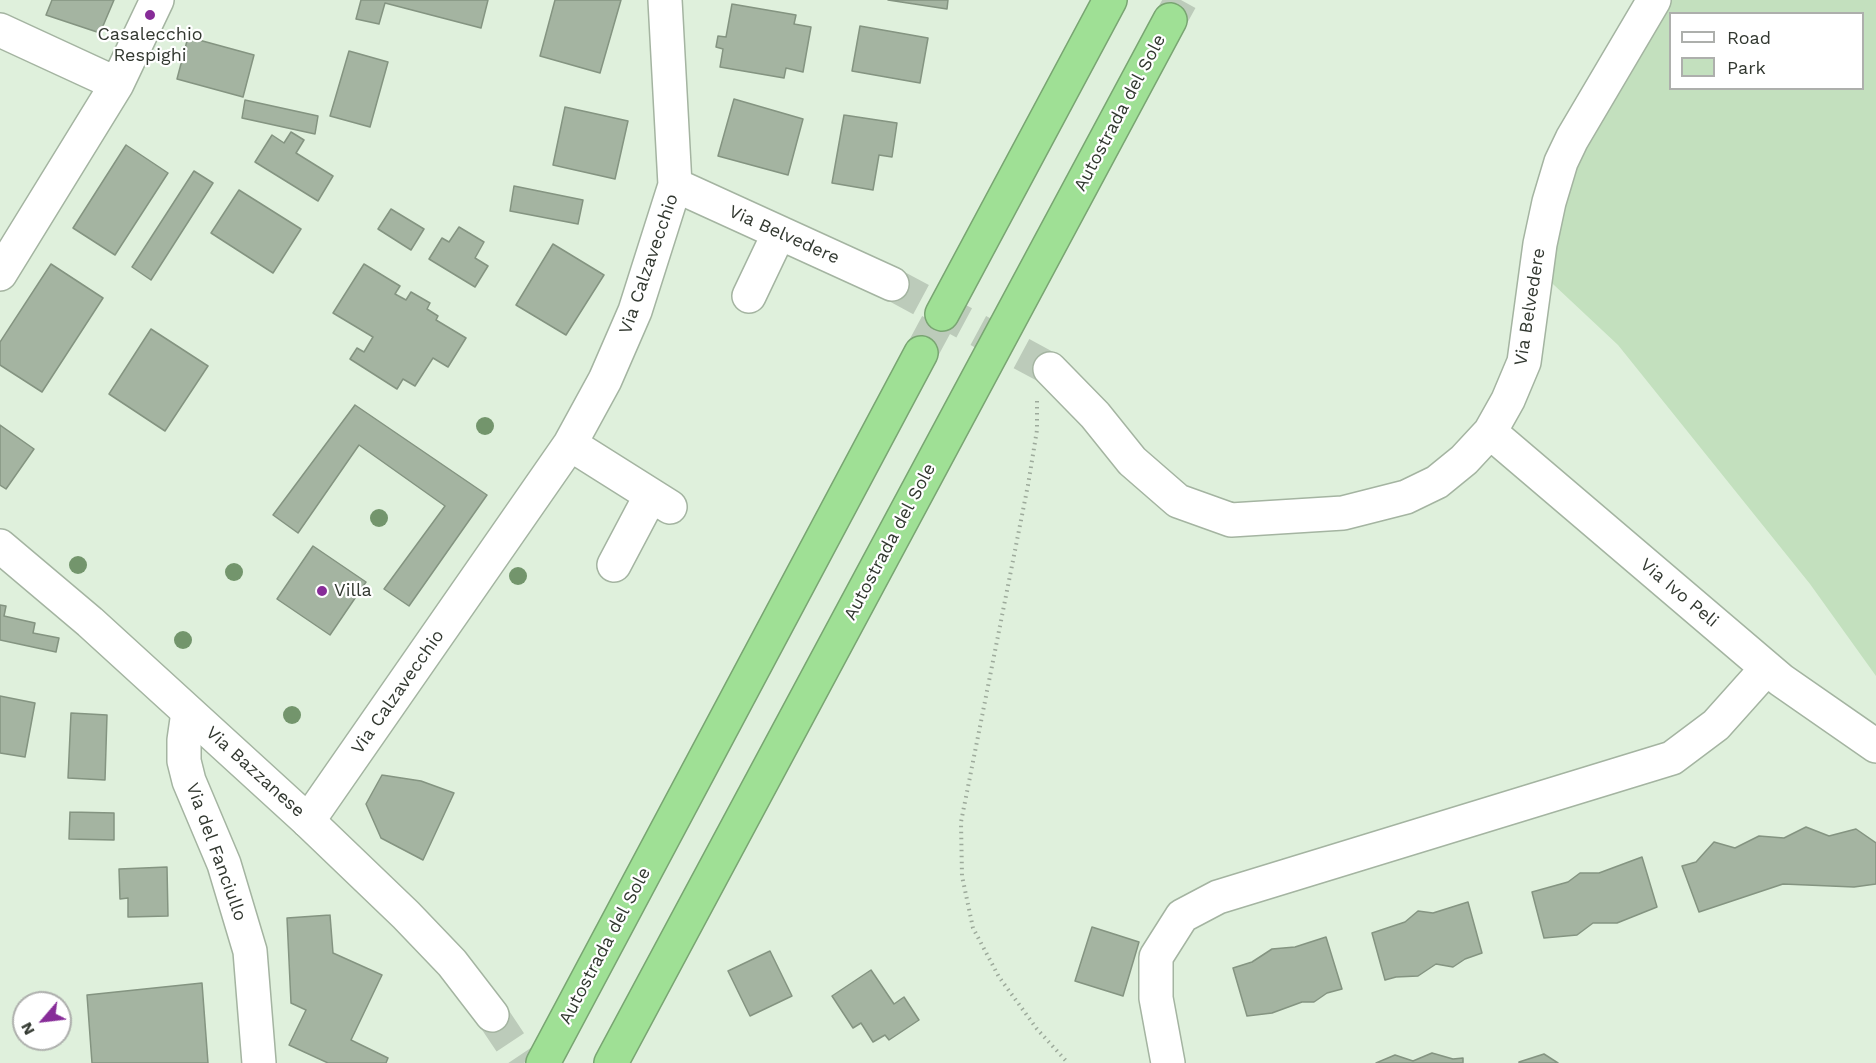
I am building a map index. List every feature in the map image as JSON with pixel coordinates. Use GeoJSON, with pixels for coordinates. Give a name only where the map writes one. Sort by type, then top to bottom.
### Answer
{"type":"FeatureCollection","features":[{"type":"Feature","properties":{"kind":"highway"},"geometry":{"type":"LineString","coordinates":[[942,314],[1110,0]]}},
{"type":"Feature","properties":{"kind":"highway","name":"Autostrada del Sole"},"geometry":{"type":"LineString","coordinates":[[611,1063],[1170,21]]}},
{"type":"Feature","properties":{"kind":"highway","name":"Autostrada del Sole"},"geometry":{"type":"LineString","coordinates":[[543,1063],[921,353]]}},
{"type":"Feature","properties":{"kind":"street"},"geometry":{"type":"LineString","coordinates":[[0,274],[117,84],[157,0]]}},
{"type":"Feature","properties":{"kind":"street","name":"Via Calzavecchio"},"geometry":{"type":"LineString","coordinates":[[308,821],[570,444],[606,380],[635,311],[675,185],[665,0]]}},
{"type":"Feature","properties":{"kind":"street","name":"Via Belvedere"},"geometry":{"type":"LineString","coordinates":[[1044,381],[1095,415],[1132,461],[1178,501],[1231,520],[1343,513],[1406,498],[1437,482],[1464,460],[1490,432],[1508,400],[1524,362],[1540,244],[1561,162],[1572,138],[1654,0]]}},
{"type":"Feature","properties":{"kind":"street"},"geometry":{"type":"LineString","coordinates":[[0,30],[117,84]]}},
{"type":"Feature","properties":{"kind":"street","name":"Via Belvedere"},"geometry":{"type":"LineString","coordinates":[[675,185],[892,284]]}},
{"type":"Feature","properties":{"kind":"street"},"geometry":{"type":"LineString","coordinates":[[749,296],[779,232]]}},
{"type":"Feature","properties":{"kind":"street","name":"Via Ivo Peli"},"geometry":{"type":"LineString","coordinates":[[1490,432],[1767,668],[1876,746]]}},
{"type":"Feature","properties":{"kind":"street"},"geometry":{"type":"LineString","coordinates":[[570,444],[660,501],[614,565]]}},
{"type":"Feature","properties":{"kind":"street","name":"Via Bazzanese"},"geometry":{"type":"LineString","coordinates":[[0,546],[90,622],[308,821],[422,931],[452,963],[492,1015]]}},
{"type":"Feature","properties":{"kind":"street"},"geometry":{"type":"LineString","coordinates":[[1168,1063],[1156,998],[1156,957],[1182,916],[1218,897],[1672,758],[1716,725],[1767,668]]}},
{"type":"Feature","properties":{"kind":"street","name":"Via del Fanciullo"},"geometry":{"type":"LineString","coordinates":[[188,712],[184,761],[189,781],[224,864],[250,951],[259,1063]]}},
{"type":"Feature","properties":{"kind":"path"},"geometry":{"type":"LineString","coordinates":[[1044,381],[1028,485],[961,822],[962,876],[973,928],[999,977],[1037,1029],[1068,1063]]}},
{"type":"Feature","properties":{"kind":"green space"},"geometry":{"type":"Polygon","coordinates":[[[1656,0],[1876,0],[1876,676],[1810,584],[1618,345],[1538,270],[1559,165],[1656,0]]]}},
{"type":"Feature","properties":{"kind":"building"},"geometry":{"type":"Polygon","coordinates":[[[52,0],[114,0],[100,33],[46,15],[52,0]]]}},
{"type":"Feature","properties":{"kind":"building"},"geometry":{"type":"Polygon","coordinates":[[[361,0],[488,0],[481,28],[385,3],[379,24],[356,19],[361,0]]]}},
{"type":"Feature","properties":{"kind":"building"},"geometry":{"type":"Polygon","coordinates":[[[555,0],[621,0],[600,73],[540,56],[555,0]]]}},
{"type":"Feature","properties":{"kind":"building"},"geometry":{"type":"Polygon","coordinates":[[[888,0],[948,0],[947,9],[888,0]]]}},
{"type":"Feature","properties":{"kind":"building"},"geometry":{"type":"Polygon","coordinates":[[[732,4],[796,15],[794,24],[811,27],[803,72],[786,68],[784,78],[720,67],[723,49],[716,47],[718,36],[726,37],[732,4]]]}},
{"type":"Feature","properties":{"kind":"building"},"geometry":{"type":"Polygon","coordinates":[[[860,26],[928,38],[920,83],[852,71],[860,26]]]}},
{"type":"Feature","properties":{"kind":"building"},"geometry":{"type":"Polygon","coordinates":[[[188,37],[254,55],[243,97],[177,79],[188,37]]]}},
{"type":"Feature","properties":{"kind":"building"},"geometry":{"type":"Polygon","coordinates":[[[349,51],[388,62],[370,127],[330,116],[349,51]]]}},
{"type":"Feature","properties":{"kind":"building"},"geometry":{"type":"Polygon","coordinates":[[[734,99],[803,119],[788,175],[718,156],[734,99]]]}},
{"type":"Feature","properties":{"kind":"building"},"geometry":{"type":"Polygon","coordinates":[[[245,100],[318,116],[315,134],[242,118],[245,100]]]}},
{"type":"Feature","properties":{"kind":"building"},"geometry":{"type":"Polygon","coordinates":[[[565,107],[628,121],[615,179],[553,165],[565,107]]]}},
{"type":"Feature","properties":{"kind":"building"},"geometry":{"type":"Polygon","coordinates":[[[844,115],[897,123],[892,157],[879,155],[873,190],[832,183],[844,115]]]}},
{"type":"Feature","properties":{"kind":"building"},"geometry":{"type":"Polygon","coordinates":[[[291,132],[304,140],[296,153],[333,176],[318,201],[255,162],[272,135],[284,143],[291,132]]]}},
{"type":"Feature","properties":{"kind":"building"},"geometry":{"type":"Polygon","coordinates":[[[126,145],[168,173],[115,255],[73,228],[126,145]]]}},
{"type":"Feature","properties":{"kind":"building"},"geometry":{"type":"Polygon","coordinates":[[[194,171],[213,183],[151,280],[132,267],[194,171]]]}},
{"type":"Feature","properties":{"kind":"building"},"geometry":{"type":"Polygon","coordinates":[[[514,186],[583,200],[578,224],[510,211],[514,186]]]}},
{"type":"Feature","properties":{"kind":"building"},"geometry":{"type":"Polygon","coordinates":[[[239,190],[301,229],[273,273],[211,233],[239,190]]]}},
{"type":"Feature","properties":{"kind":"building"},"geometry":{"type":"Polygon","coordinates":[[[391,209],[424,229],[411,250],[378,229],[391,209]]]}},
{"type":"Feature","properties":{"kind":"building"},"geometry":{"type":"Polygon","coordinates":[[[459,227],[484,242],[475,258],[488,266],[475,287],[429,259],[442,238],[449,242],[459,227]]]}},
{"type":"Feature","properties":{"kind":"building"},"geometry":{"type":"Polygon","coordinates":[[[553,244],[604,275],[566,335],[516,305],[553,244]]]}},
{"type":"Feature","properties":{"kind":"building"},"geometry":{"type":"Polygon","coordinates":[[[51,264],[103,298],[42,392],[0,365],[0,342],[51,264]]]}},
{"type":"Feature","properties":{"kind":"building"},"geometry":{"type":"Polygon","coordinates":[[[364,264],[400,286],[395,294],[406,300],[411,292],[430,303],[427,309],[438,316],[436,320],[466,338],[448,367],[433,358],[415,386],[403,379],[397,389],[350,359],[357,348],[364,352],[373,337],[333,313],[364,264]]]}},
{"type":"Feature","properties":{"kind":"building"},"geometry":{"type":"Polygon","coordinates":[[[151,329],[208,366],[165,431],[109,394],[151,329]]]}},
{"type":"Feature","properties":{"kind":"building"},"geometry":{"type":"Polygon","coordinates":[[[355,405],[487,495],[409,606],[384,589],[445,506],[359,445],[298,533],[273,515],[355,405]]]}},
{"type":"Feature","properties":{"kind":"building"},"geometry":{"type":"Polygon","coordinates":[[[0,425],[34,449],[6,489],[0,485],[0,425]]]}},
{"type":"Feature","properties":{"kind":"building","name":"Villa"},"geometry":{"type":"Polygon","coordinates":[[[313,546],[366,582],[330,635],[277,599],[313,546]]]}},
{"type":"Feature","properties":{"kind":"building"},"geometry":{"type":"Polygon","coordinates":[[[0,605],[6,606],[4,616],[35,623],[33,633],[59,638],[56,652],[0,640],[0,605]]]}},
{"type":"Feature","properties":{"kind":"building"},"geometry":{"type":"Polygon","coordinates":[[[0,696],[35,703],[25,757],[0,753],[0,696]]]}},
{"type":"Feature","properties":{"kind":"building"},"geometry":{"type":"Polygon","coordinates":[[[71,713],[107,715],[105,780],[68,778],[71,713]]]}},
{"type":"Feature","properties":{"kind":"building"},"geometry":{"type":"Polygon","coordinates":[[[382,775],[421,781],[454,793],[423,860],[381,838],[366,804],[382,775]]]}},
{"type":"Feature","properties":{"kind":"building"},"geometry":{"type":"Polygon","coordinates":[[[70,812],[114,813],[114,840],[69,839],[70,812]]]}},
{"type":"Feature","properties":{"kind":"building"},"geometry":{"type":"Polygon","coordinates":[[[1806,827],[1829,836],[1856,829],[1876,843],[1876,884],[1854,887],[1783,884],[1699,912],[1682,866],[1696,862],[1714,842],[1735,848],[1759,836],[1784,838],[1806,827]]]}},
{"type":"Feature","properties":{"kind":"building"},"geometry":{"type":"Polygon","coordinates":[[[1642,857],[1657,907],[1617,923],[1593,923],[1577,935],[1544,938],[1532,892],[1568,882],[1580,873],[1599,873],[1642,857]]]}},
{"type":"Feature","properties":{"kind":"building"},"geometry":{"type":"Polygon","coordinates":[[[167,867],[168,916],[128,917],[128,898],[120,899],[119,869],[167,867]]]}},
{"type":"Feature","properties":{"kind":"building"},"geometry":{"type":"Polygon","coordinates":[[[1468,902],[1482,953],[1465,959],[1453,967],[1436,964],[1418,976],[1385,980],[1372,933],[1405,922],[1418,911],[1433,913],[1468,902]]]}},
{"type":"Feature","properties":{"kind":"building"},"geometry":{"type":"Polygon","coordinates":[[[330,915],[333,953],[382,975],[351,1040],[388,1058],[386,1063],[328,1063],[289,1045],[306,1010],[291,1003],[287,918],[330,915]]]}},
{"type":"Feature","properties":{"kind":"building"},"geometry":{"type":"Polygon","coordinates":[[[1092,927],[1139,942],[1123,996],[1075,981],[1092,927]]]}},
{"type":"Feature","properties":{"kind":"building"},"geometry":{"type":"Polygon","coordinates":[[[1326,937],[1342,989],[1327,993],[1314,1002],[1302,1002],[1272,1013],[1247,1016],[1233,968],[1252,962],[1272,949],[1295,947],[1326,937]]]}},
{"type":"Feature","properties":{"kind":"building"},"geometry":{"type":"Polygon","coordinates":[[[770,951],[792,996],[750,1016],[728,971],[770,951]]]}},
{"type":"Feature","properties":{"kind":"building"},"geometry":{"type":"Polygon","coordinates":[[[871,970],[894,1004],[904,997],[919,1020],[889,1040],[885,1035],[873,1042],[861,1023],[853,1028],[832,996],[871,970]]]}},
{"type":"Feature","properties":{"kind":"building"},"geometry":{"type":"Polygon","coordinates":[[[202,983],[208,1063],[92,1063],[87,995],[202,983]]]}},
{"type":"Feature","properties":{"kind":"building"},"geometry":{"type":"Polygon","coordinates":[[[1432,1053],[1453,1059],[1463,1058],[1463,1063],[1376,1063],[1395,1055],[1413,1061],[1432,1053]]]}},
{"type":"Feature","properties":{"kind":"building"},"geometry":{"type":"Polygon","coordinates":[[[1544,1054],[1558,1063],[1519,1063],[1519,1062],[1544,1054]]]}},
{"type":"Feature","properties":{"kind":"tunnel"},"geometry":{"type":"LineString","coordinates":[[1170,20],[1181,0]]}},
{"type":"Feature","properties":{"kind":"tunnel"},"geometry":{"type":"LineString","coordinates":[[892,284],[1050,369]]}},
{"type":"Feature","properties":{"kind":"tunnel"},"geometry":{"type":"LineString","coordinates":[[921,353],[942,314]]}},
{"type":"Feature","properties":{"kind":"tunnel"},"geometry":{"type":"LineString","coordinates":[[492,1015],[524,1063]]}},
{"type":"Feature","properties":{"kind":"place","name":"Casalecchio Respighi"},"geometry":{"type":"Point","coordinates":[150,15]}},
{"type":"Feature","properties":{"kind":"place","name":"Villa"},"geometry":{"type":"Point","coordinates":[322,591]}}]}
